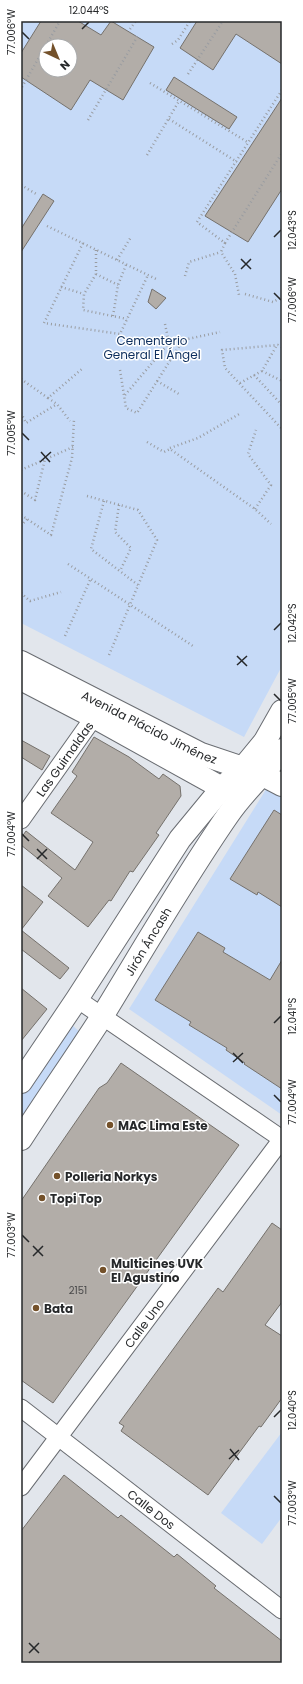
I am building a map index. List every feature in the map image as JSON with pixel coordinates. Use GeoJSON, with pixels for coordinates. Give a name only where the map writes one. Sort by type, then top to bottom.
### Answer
{"type":"FeatureCollection","features":[{"type":"Feature","properties":{"kind":"main road","name":"Avenida Plácido Jiménez"},"geometry":{"type":"LineString","coordinates":[[21,662],[201,754],[252,771],[282,785]]}},
{"type":"Feature","properties":{"kind":"main road","name":"Avenida Plácido Jiménez"},"geometry":{"type":"LineString","coordinates":[[21,679],[94,717],[222,788],[245,792]]}},
{"type":"Feature","properties":{"kind":"main road","name":"Jirón Áncash"},"geometry":{"type":"LineString","coordinates":[[21,1139],[102,1015],[182,884],[227,816],[245,792],[265,741],[282,711]]}},
{"type":"Feature","properties":{"kind":"main road","name":"Jirón Áncash"},"geometry":{"type":"LineString","coordinates":[[21,1082],[77,999],[180,839],[222,788],[252,771],[282,750]]}},
{"type":"Feature","properties":{"kind":"street","name":"Las Guirnaldas"},"geometry":{"type":"LineString","coordinates":[[21,820],[94,717]]}},
{"type":"Feature","properties":{"kind":"street","name":"Calle Uno"},"geometry":{"type":"LineString","coordinates":[[21,1487],[282,1139],[77,999]]}},
{"type":"Feature","properties":{"kind":"street","name":"Calle Dos"},"geometry":{"type":"LineString","coordinates":[[21,1408],[282,1610]]}},
{"type":"Feature","properties":{"kind":"path"},"geometry":{"type":"LineString","coordinates":[[22,87],[60,21]]}},
{"type":"Feature","properties":{"kind":"path"},"geometry":{"type":"LineString","coordinates":[[130,29],[136,21]]}},
{"type":"Feature","properties":{"kind":"path"},"geometry":{"type":"LineString","coordinates":[[172,44],[178,40],[190,21]]}},
{"type":"Feature","properties":{"kind":"path"},"geometry":{"type":"LineString","coordinates":[[188,74],[223,21]]}},
{"type":"Feature","properties":{"kind":"path"},"geometry":{"type":"LineString","coordinates":[[88,120],[139,34]]}},
{"type":"Feature","properties":{"kind":"path"},"geometry":{"type":"LineString","coordinates":[[150,83],[248,143]]}},
{"type":"Feature","properties":{"kind":"path"},"geometry":{"type":"LineString","coordinates":[[225,242],[197,222],[282,90]]}},
{"type":"Feature","properties":{"kind":"path"},"geometry":{"type":"LineString","coordinates":[[147,155],[179,101]]}},
{"type":"Feature","properties":{"kind":"path"},"geometry":{"type":"LineString","coordinates":[[169,119],[237,162]]}},
{"type":"Feature","properties":{"kind":"path"},"geometry":{"type":"LineString","coordinates":[[185,276],[189,262],[220,252],[282,153]]}},
{"type":"Feature","properties":{"kind":"path"},"geometry":{"type":"LineString","coordinates":[[21,185],[38,195]]}},
{"type":"Feature","properties":{"kind":"path"},"geometry":{"type":"LineString","coordinates":[[47,226],[158,280]]}},
{"type":"Feature","properties":{"kind":"path"},"geometry":{"type":"LineString","coordinates":[[117,260],[131,237]]}},
{"type":"Feature","properties":{"kind":"path"},"geometry":{"type":"LineString","coordinates":[[83,243],[44,323],[120,334],[148,275]]}},
{"type":"Feature","properties":{"kind":"path"},"geometry":{"type":"LineString","coordinates":[[96,250],[96,274],[84,294],[83,310],[127,319]]}},
{"type":"Feature","properties":{"kind":"path"},"geometry":{"type":"LineString","coordinates":[[220,252],[235,274],[239,295]]}},
{"type":"Feature","properties":{"kind":"path"},"geometry":{"type":"LineString","coordinates":[[113,316],[118,285],[126,265]]}},
{"type":"Feature","properties":{"kind":"path"},"geometry":{"type":"LineString","coordinates":[[96,274],[118,285]]}},
{"type":"Feature","properties":{"kind":"path"},"geometry":{"type":"LineString","coordinates":[[61,287],[84,294]]}},
{"type":"Feature","properties":{"kind":"path"},"geometry":{"type":"LineString","coordinates":[[244,294],[273,302],[282,297]]}},
{"type":"Feature","properties":{"kind":"path"},"geometry":{"type":"LineString","coordinates":[[165,324],[169,343]]}},
{"type":"Feature","properties":{"kind":"path"},"geometry":{"type":"LineString","coordinates":[[125,395],[169,343],[220,332]]}},
{"type":"Feature","properties":{"kind":"path"},"geometry":{"type":"LineString","coordinates":[[120,370],[126,408],[137,413],[183,340]]}},
{"type":"Feature","properties":{"kind":"path"},"geometry":{"type":"LineString","coordinates":[[240,383],[262,371],[278,345]]}},
{"type":"Feature","properties":{"kind":"path"},"geometry":{"type":"LineString","coordinates":[[282,347],[278,345],[222,350],[225,368],[282,429]]}},
{"type":"Feature","properties":{"kind":"path"},"geometry":{"type":"LineString","coordinates":[[48,398],[83,368]]}},
{"type":"Feature","properties":{"kind":"path"},"geometry":{"type":"LineString","coordinates":[[262,371],[282,381]]}},
{"type":"Feature","properties":{"kind":"path"},"geometry":{"type":"LineString","coordinates":[[254,375],[282,405]]}},
{"type":"Feature","properties":{"kind":"path"},"geometry":{"type":"LineString","coordinates":[[21,379],[57,404],[70,421]]}},
{"type":"Feature","properties":{"kind":"path"},"geometry":{"type":"LineString","coordinates":[[157,381],[179,394]]}},
{"type":"Feature","properties":{"kind":"path"},"geometry":{"type":"LineString","coordinates":[[21,413],[26,423],[57,404]]}},
{"type":"Feature","properties":{"kind":"path"},"geometry":{"type":"LineString","coordinates":[[148,442],[164,452],[198,438],[241,413]]}},
{"type":"Feature","properties":{"kind":"path"},"geometry":{"type":"LineString","coordinates":[[21,514],[51,535],[72,458],[74,419]]}},
{"type":"Feature","properties":{"kind":"path"},"geometry":{"type":"LineString","coordinates":[[255,509],[271,485],[248,454],[256,430]]}},
{"type":"Feature","properties":{"kind":"path"},"geometry":{"type":"LineString","coordinates":[[21,470],[73,447]]}},
{"type":"Feature","properties":{"kind":"path"},"geometry":{"type":"LineString","coordinates":[[170,449],[255,509],[271,524]]}},
{"type":"Feature","properties":{"kind":"path"},"geometry":{"type":"LineString","coordinates":[[21,490],[35,500],[46,459]]}},
{"type":"Feature","properties":{"kind":"path"},"geometry":{"type":"LineString","coordinates":[[87,496],[138,510],[157,540],[109,655]]}},
{"type":"Feature","properties":{"kind":"path"},"geometry":{"type":"LineString","coordinates":[[104,501],[91,549],[138,585]]}},
{"type":"Feature","properties":{"kind":"path"},"geometry":{"type":"LineString","coordinates":[[119,505],[115,532],[131,548],[120,571]]}},
{"type":"Feature","properties":{"kind":"path"},"geometry":{"type":"LineString","coordinates":[[21,526],[27,519]]}},
{"type":"Feature","properties":{"kind":"path"},"geometry":{"type":"LineString","coordinates":[[68,564],[193,646]]}},
{"type":"Feature","properties":{"kind":"path"},"geometry":{"type":"LineString","coordinates":[[65,636],[91,578]]}},
{"type":"Feature","properties":{"kind":"path"},"geometry":{"type":"LineString","coordinates":[[21,593],[30,601],[61,592]]}},
{"type":"Feature","properties":{"kind":"green space","name":"Cementerio General El Ángel"},"geometry":{"type":"Polygon","coordinates":[[[21,21],[282,21],[282,666],[244,737],[21,623],[21,21]]]}},
{"type":"Feature","properties":{"kind":"green space"},"geometry":{"type":"Polygon","coordinates":[[[270,783],[282,790],[282,1115],[129,1009],[270,783]]]}},
{"type":"Feature","properties":{"kind":"green space"},"geometry":{"type":"Polygon","coordinates":[[[72,1025],[82,1034],[21,1120],[21,1096],[72,1025]]]}},
{"type":"Feature","properties":{"kind":"green space"},"geometry":{"type":"Polygon","coordinates":[[[282,1432],[282,1517],[262,1544],[221,1513],[282,1432]]]}},
{"type":"Feature","properties":{"kind":"building"},"geometry":{"type":"Polygon","coordinates":[[[41,21],[78,21],[101,35],[111,21],[154,47],[123,100],[90,80],[71,110],[21,77],[21,53],[41,21]]]}},
{"type":"Feature","properties":{"kind":"building"},"geometry":{"type":"Polygon","coordinates":[[[197,21],[282,21],[282,64],[236,34],[213,70],[180,48],[197,21]]]}},
{"type":"Feature","properties":{"kind":"building"},"geometry":{"type":"Polygon","coordinates":[[[174,77],[237,117],[229,129],[166,90],[174,77]]]}},
{"type":"Feature","properties":{"kind":"building"},"geometry":{"type":"Polygon","coordinates":[[[282,98],[282,189],[248,242],[205,216],[282,98]]]}},
{"type":"Feature","properties":{"kind":"building"},"geometry":{"type":"Polygon","coordinates":[[[43,194],[54,201],[21,252],[21,229],[43,194]]]}},
{"type":"Feature","properties":{"kind":"building"},"geometry":{"type":"Polygon","coordinates":[[[152,289],[166,298],[156,309],[148,302],[152,289]]]}},
{"type":"Feature","properties":{"kind":"building"},"geometry":{"type":"Polygon","coordinates":[[[94,737],[129,757],[159,779],[163,774],[180,786],[181,796],[156,833],[159,835],[133,872],[130,871],[111,901],[109,900],[88,927],[48,896],[62,878],[21,845],[21,838],[26,831],[75,870],[93,842],[51,813],[77,776],[72,772],[94,737]]]}},
{"type":"Feature","properties":{"kind":"building"},"geometry":{"type":"Polygon","coordinates":[[[21,740],[50,756],[42,770],[21,757],[21,740]]]}},
{"type":"Feature","properties":{"kind":"building"},"geometry":{"type":"Polygon","coordinates":[[[274,810],[282,815],[282,907],[258,892],[257,895],[230,879],[274,810]]]}},
{"type":"Feature","properties":{"kind":"building"},"geometry":{"type":"Polygon","coordinates":[[[21,885],[43,902],[21,930],[21,885]]]}},
{"type":"Feature","properties":{"kind":"building"},"geometry":{"type":"Polygon","coordinates":[[[21,930],[69,968],[60,979],[21,949],[21,930]]]}},
{"type":"Feature","properties":{"kind":"building"},"geometry":{"type":"Polygon","coordinates":[[[198,932],[225,948],[223,952],[270,980],[282,960],[282,1089],[244,1064],[245,1063],[226,1050],[227,1048],[189,1025],[191,1022],[155,1000],[198,932]]]}},
{"type":"Feature","properties":{"kind":"building"},"geometry":{"type":"Polygon","coordinates":[[[21,988],[47,1009],[21,1041],[21,988]]]}},
{"type":"Feature","properties":{"kind":"building"},"geometry":{"type":"Polygon","coordinates":[[[121,1063],[239,1145],[53,1403],[21,1380],[21,1201],[99,1088],[107,1083],[121,1063]]]}},
{"type":"Feature","properties":{"kind":"building"},"geometry":{"type":"Polygon","coordinates":[[[272,1223],[282,1230],[282,1302],[265,1325],[282,1336],[282,1398],[261,1427],[259,1426],[208,1495],[121,1431],[124,1426],[119,1423],[218,1288],[223,1292],[272,1223]]]}},
{"type":"Feature","properties":{"kind":"building"},"geometry":{"type":"Polygon","coordinates":[[[64,1475],[118,1518],[121,1515],[174,1557],[177,1554],[216,1586],[214,1588],[282,1641],[282,1663],[21,1663],[21,1531],[64,1475]]]}},
{"type":"Feature","properties":{"kind":"place","name":"MAC Lima Este"},"geometry":{"type":"Point","coordinates":[110,1125]}},
{"type":"Feature","properties":{"kind":"place","name":"Polleria Norkys"},"geometry":{"type":"Point","coordinates":[57,1176]}},
{"type":"Feature","properties":{"kind":"place","name":"Topi Top"},"geometry":{"type":"Point","coordinates":[42,1198]}},
{"type":"Feature","properties":{"kind":"place","name":"Multicines UVK El Agustino"},"geometry":{"type":"Point","coordinates":[103,1270]}},
{"type":"Feature","properties":{"kind":"place","name":"Bata"},"geometry":{"type":"Point","coordinates":[36,1308]}}]}
